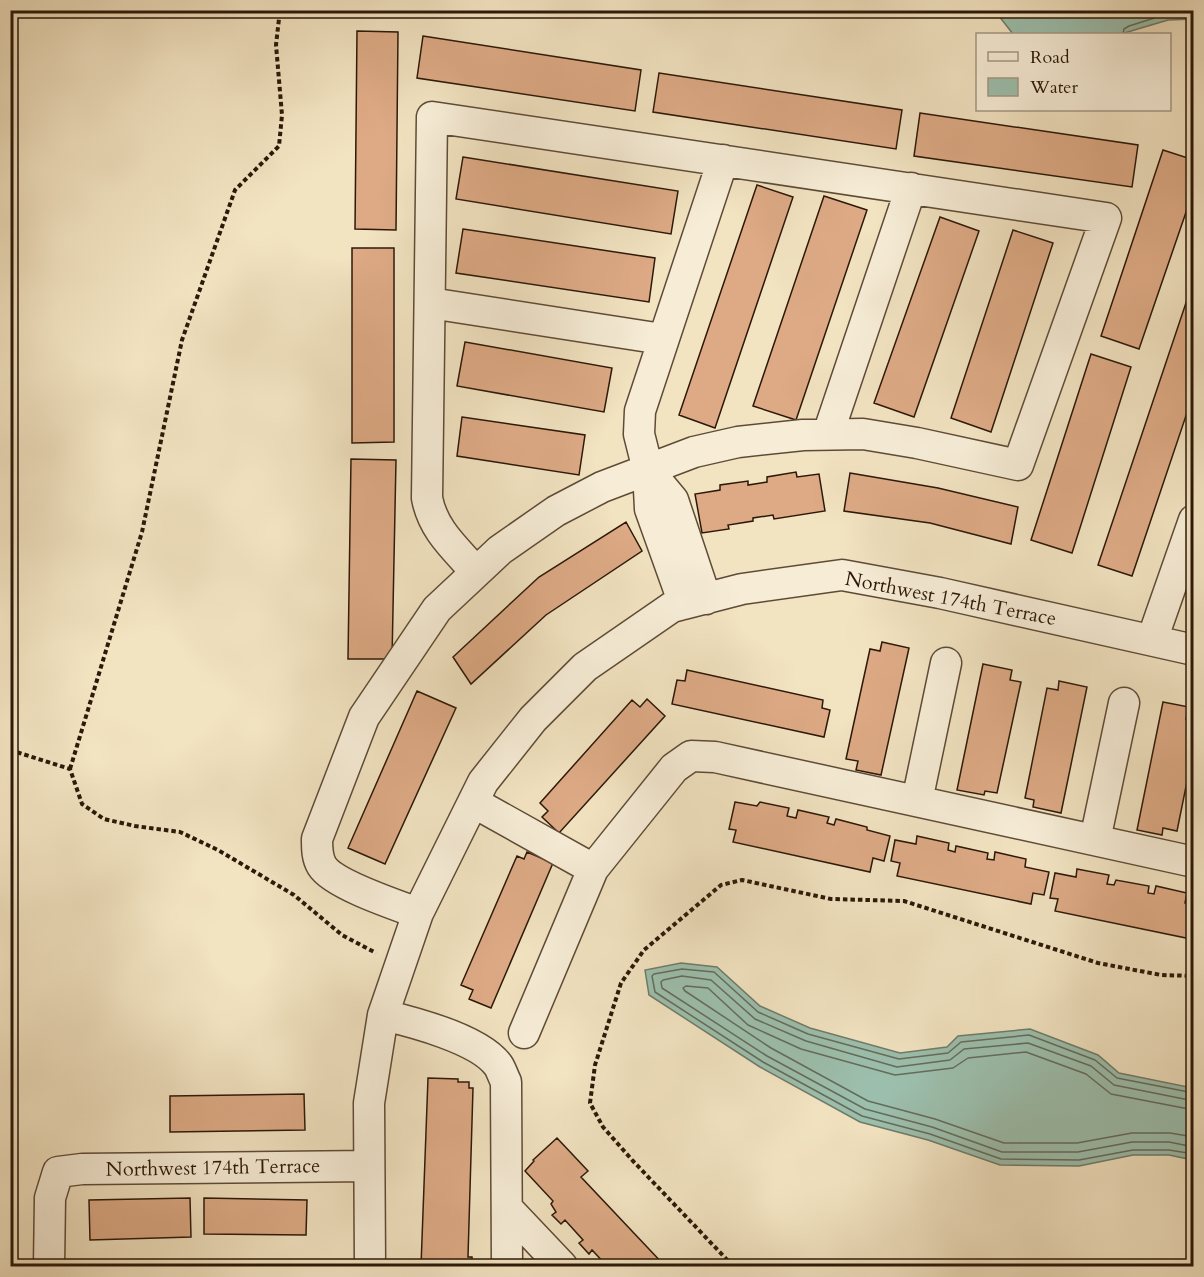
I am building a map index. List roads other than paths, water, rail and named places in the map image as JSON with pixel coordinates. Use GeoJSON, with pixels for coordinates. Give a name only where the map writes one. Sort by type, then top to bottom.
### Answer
{"type":"FeatureCollection","features":[{"type":"Feature","properties":{"kind":"street"},"geometry":{"type":"LineString","coordinates":[[418,914],[334,879],[322,867],[317,854],[317,839],[364,717],[437,609],[500,550],[556,511],[602,487],[694,452],[738,442],[803,435],[863,434],[1018,465],[1106,218],[432,117],[427,498],[430,513],[437,528],[476,572]]}},
{"type":"Feature","properties":{"kind":"street"},"geometry":{"type":"LineString","coordinates":[[695,602],[650,509],[648,470],[639,434],[640,411],[723,160]]}},
{"type":"Feature","properties":{"kind":"street"},"geometry":{"type":"LineString","coordinates":[[828,434],[910,188]]}},
{"type":"Feature","properties":{"kind":"street"},"geometry":{"type":"LineString","coordinates":[[430,303],[662,339]]}},
{"type":"Feature","properties":{"kind":"street"},"geometry":{"type":"LineString","coordinates":[[1152,640],[1194,520]]}},
{"type":"Feature","properties":{"kind":"street","name":"Northwest 174th Terrace"},"geometry":{"type":"LineString","coordinates":[[370,1266],[369,1103],[383,1015],[418,914],[483,782],[533,719],[585,667],[672,608],[741,589],[842,575],[940,593],[1194,650]]}},
{"type":"Feature","properties":{"kind":"street"},"geometry":{"type":"LineString","coordinates":[[917,801],[946,663]]}},
{"type":"Feature","properties":{"kind":"street"},"geometry":{"type":"LineString","coordinates":[[1095,840],[1124,703]]}},
{"type":"Feature","properties":{"kind":"street"},"geometry":{"type":"LineString","coordinates":[[524,1033],[593,869],[674,768],[691,756],[715,757],[1194,862]]}},
{"type":"Feature","properties":{"kind":"street"},"geometry":{"type":"LineString","coordinates":[[473,802],[593,869]]}},
{"type":"Feature","properties":{"kind":"street"},"geometry":{"type":"LineString","coordinates":[[383,1015],[423,1024],[452,1036],[485,1053],[498,1065],[506,1082],[507,1266]]}},
{"type":"Feature","properties":{"kind":"street","name":"Northwest 174th Terrace"},"geometry":{"type":"LineString","coordinates":[[49,1266],[50,1198],[58,1172],[82,1169],[369,1166]]}},
{"type":"Feature","properties":{"kind":"street"},"geometry":{"type":"LineString","coordinates":[[507,1208],[562,1266]]}},
{"type":"Feature","properties":{"kind":"water"},"geometry":{"type":"Polygon","coordinates":[[[1193,10],[1193,19],[1168,20],[1124,33],[1012,33],[995,11],[1193,10]]]}},
{"type":"Feature","properties":{"kind":"water"},"geometry":{"type":"Polygon","coordinates":[[[681,963],[717,967],[760,1006],[810,1028],[900,1053],[947,1047],[958,1036],[1030,1029],[1098,1055],[1119,1073],[1193,1088],[1193,1160],[1169,1155],[1133,1155],[1079,1166],[1000,1165],[928,1140],[860,1122],[760,1067],[649,995],[645,970],[681,963]]]}}]}
